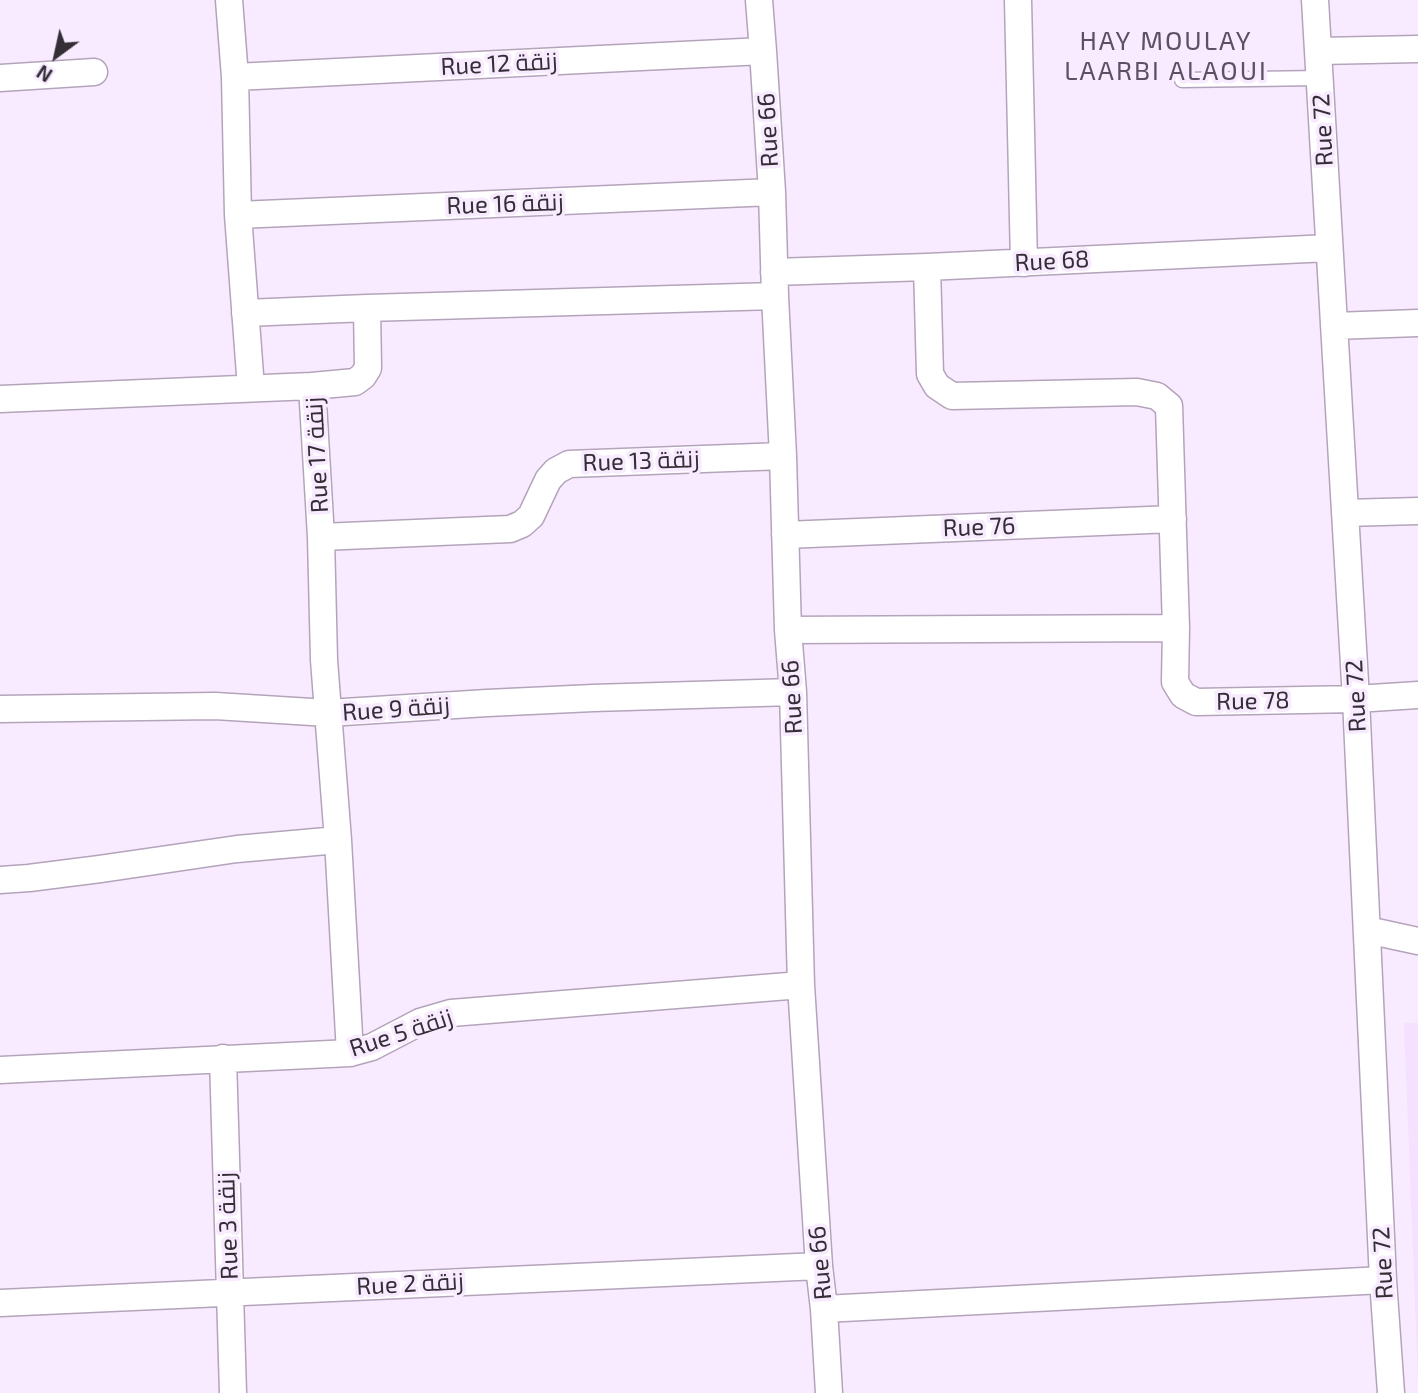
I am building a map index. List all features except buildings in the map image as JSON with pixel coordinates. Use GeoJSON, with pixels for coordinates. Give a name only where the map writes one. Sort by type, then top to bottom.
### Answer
{"type":"FeatureCollection","features":[{"type":"Feature","properties":{"kind":"street"},"geometry":{"type":"LineString","coordinates":[[229,0],[235,77],[238,215],[251,388]]}},
{"type":"Feature","properties":{"kind":"street","name":"Rue 66"},"geometry":{"type":"LineString","coordinates":[[759,0],[772,192],[788,629],[793,692],[801,985],[829,1393]]}},
{"type":"Feature","properties":{"kind":"street"},"geometry":{"type":"LineString","coordinates":[[1018,0],[1024,263]]}},
{"type":"Feature","properties":{"kind":"street","name":"Rue 72"},"geometry":{"type":"LineString","coordinates":[[1315,0],[1356,699],[1383,1280],[1391,1393]]}},
{"type":"Feature","properties":{"kind":"street"},"geometry":{"type":"LineString","coordinates":[[1319,51],[1418,50]]}},
{"type":"Feature","properties":{"kind":"street","name":"Rue 12 زنقة"},"geometry":{"type":"LineString","coordinates":[[235,77],[763,51]]}},
{"type":"Feature","properties":{"kind":"street"},"geometry":{"type":"LineString","coordinates":[[0,78],[94,72]]}},
{"type":"Feature","properties":{"kind":"street","name":"Rue 16 زنقة"},"geometry":{"type":"LineString","coordinates":[[238,215],[772,192]]}},
{"type":"Feature","properties":{"kind":"street","name":"Rue 68"},"geometry":{"type":"LineString","coordinates":[[775,284],[927,267],[1329,248]]}},
{"type":"Feature","properties":{"kind":"street","name":"Rue 78"},"geometry":{"type":"LineString","coordinates":[[927,267],[930,374],[937,386],[952,396],[1137,392],[1157,396],[1169,406],[1177,628],[1175,682],[1183,695],[1196,702],[1418,695]]}},
{"type":"Feature","properties":{"kind":"street"},"geometry":{"type":"LineString","coordinates":[[245,313],[775,284]]}},
{"type":"Feature","properties":{"kind":"street","name":"Rue 17 زنقة"},"geometry":{"type":"LineString","coordinates":[[350,1052],[324,660],[321,537],[312,386],[355,382],[363,376],[368,368],[368,308]]}},
{"type":"Feature","properties":{"kind":"street"},"geometry":{"type":"LineString","coordinates":[[1334,326],[1418,323]]}},
{"type":"Feature","properties":{"kind":"street"},"geometry":{"type":"LineString","coordinates":[[0,398],[312,386]]}},
{"type":"Feature","properties":{"kind":"street","name":"Rue 13 زنقة"},"geometry":{"type":"LineString","coordinates":[[321,537],[510,529],[531,516],[548,480],[556,471],[569,464],[783,456]]}},
{"type":"Feature","properties":{"kind":"street"},"geometry":{"type":"LineString","coordinates":[[1345,513],[1418,511]]}},
{"type":"Feature","properties":{"kind":"street","name":"Rue 76"},"geometry":{"type":"LineString","coordinates":[[785,535],[1173,519]]}},
{"type":"Feature","properties":{"kind":"street"},"geometry":{"type":"LineString","coordinates":[[788,629],[1177,628]]}},
{"type":"Feature","properties":{"kind":"street","name":"Rue 9 زنقة"},"geometry":{"type":"LineString","coordinates":[[0,709],[215,706],[328,713],[487,703],[793,692]]}},
{"type":"Feature","properties":{"kind":"street"},"geometry":{"type":"LineString","coordinates":[[0,880],[88,871],[237,849],[338,840]]}},
{"type":"Feature","properties":{"kind":"street"},"geometry":{"type":"LineString","coordinates":[[1367,930],[1418,941]]}},
{"type":"Feature","properties":{"kind":"street","name":"Rue 5 زنقة"},"geometry":{"type":"LineString","coordinates":[[0,1070],[350,1052],[372,1047],[419,1021],[451,1013],[801,985]]}},
{"type":"Feature","properties":{"kind":"street","name":"Rue 3 زنقة"},"geometry":{"type":"LineString","coordinates":[[223,1058],[233,1393]]}},
{"type":"Feature","properties":{"kind":"street","name":"Rue 2 زنقة"},"geometry":{"type":"LineString","coordinates":[[0,1303],[819,1266]]}},
{"type":"Feature","properties":{"kind":"street"},"geometry":{"type":"LineString","coordinates":[[824,1309],[1383,1280]]}},
{"type":"Feature","properties":{"kind":"lane"},"geometry":{"type":"LineString","coordinates":[[1182,80],[1320,78]]}},
{"type":"Feature","properties":{"kind":"shaded area"},"geometry":{"type":"Polygon","coordinates":[[[1404,1023],[1418,1023],[1418,1379],[1404,1023]]]}},
{"type":"Feature","properties":{"kind":"district","name":"HAY MOULAY LAARBI ALAOUI"},"geometry":{"type":"Point","coordinates":[1166,56]}}]}
